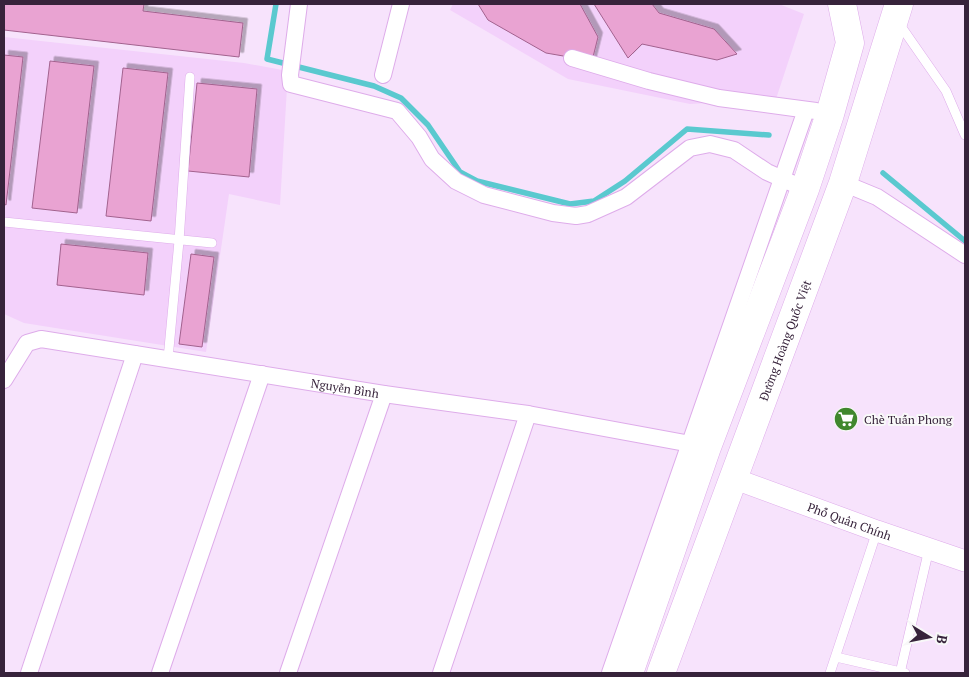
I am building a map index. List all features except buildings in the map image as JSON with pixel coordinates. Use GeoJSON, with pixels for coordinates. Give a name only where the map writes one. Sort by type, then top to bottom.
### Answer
{"type":"FeatureCollection","features":[{"type":"Feature","properties":{"kind":"highway"},"geometry":{"type":"LineString","coordinates":[[629,673],[698,445],[818,112],[850,43],[842,4]]}},
{"type":"Feature","properties":{"kind":"highway","name":"Đường Hoàng Quốc Việt"},"geometry":{"type":"LineString","coordinates":[[661,673],[843,183],[897,11]]}},
{"type":"Feature","properties":{"kind":"street"},"geometry":{"type":"LineString","coordinates":[[298,4],[290,75],[291,84],[296,87],[397,111],[419,137],[432,159],[456,181],[484,195],[553,213],[576,216],[588,214],[626,197],[690,148],[710,144],[734,150],[793,184]]}},
{"type":"Feature","properties":{"kind":"street"},"geometry":{"type":"LineString","coordinates":[[383,75],[401,4]]}},
{"type":"Feature","properties":{"kind":"street"},"geometry":{"type":"LineString","coordinates":[[572,58],[650,82],[719,98],[818,112]]}},
{"type":"Feature","properties":{"kind":"street"},"geometry":{"type":"LineString","coordinates":[[843,183],[877,197],[965,255]]}},
{"type":"Feature","properties":{"kind":"street","name":"Nguyễn Bình"},"geometry":{"type":"LineString","coordinates":[[4,380],[27,343],[41,339],[384,394],[528,414],[698,445]]}},
{"type":"Feature","properties":{"kind":"street"},"geometry":{"type":"LineString","coordinates":[[29,673],[135,354]]}},
{"type":"Feature","properties":{"kind":"street"},"geometry":{"type":"LineString","coordinates":[[160,673],[262,374]]}},
{"type":"Feature","properties":{"kind":"street"},"geometry":{"type":"LineString","coordinates":[[288,673],[384,394]]}},
{"type":"Feature","properties":{"kind":"street"},"geometry":{"type":"LineString","coordinates":[[441,673],[528,414]]}},
{"type":"Feature","properties":{"kind":"street"},"geometry":{"type":"LineString","coordinates":[[610,673],[698,445]]}},
{"type":"Feature","properties":{"kind":"street","name":"Phố Quân Chính"},"geometry":{"type":"LineString","coordinates":[[735,478],[877,531],[965,561]]}},
{"type":"Feature","properties":{"kind":"lane"},"geometry":{"type":"LineString","coordinates":[[897,11],[946,91],[965,135]]}},
{"type":"Feature","properties":{"kind":"lane"},"geometry":{"type":"LineString","coordinates":[[168,359],[179,241],[190,77]]}},
{"type":"Feature","properties":{"kind":"lane"},"geometry":{"type":"LineString","coordinates":[[4,222],[212,243]]}},
{"type":"Feature","properties":{"kind":"lane"},"geometry":{"type":"LineString","coordinates":[[830,673],[877,531]]}},
{"type":"Feature","properties":{"kind":"lane"},"geometry":{"type":"LineString","coordinates":[[836,658],[902,673],[929,549]]}},
{"type":"Feature","properties":{"kind":"shaded area"},"geometry":{"type":"Polygon","coordinates":[[[453,4],[779,4],[804,14],[776,99],[690,104],[568,79],[450,10],[453,4]]]}},
{"type":"Feature","properties":{"kind":"shaded area"},"geometry":{"type":"Polygon","coordinates":[[[4,37],[244,63],[288,71],[280,205],[229,194],[206,352],[24,323],[4,314],[4,37]]]}},
{"type":"Feature","properties":{"kind":"waterway"},"geometry":{"type":"LineString","coordinates":[[276,4],[267,59],[374,86],[401,98],[428,125],[460,172],[477,181],[570,204],[594,201],[625,181],[687,129],[769,135]]}},
{"type":"Feature","properties":{"kind":"waterway"},"geometry":{"type":"LineString","coordinates":[[883,173],[965,241]]}},
{"type":"Feature","properties":{"kind":"place","name":"Chè Tuấn Phong"},"geometry":{"type":"Point","coordinates":[846,419]}}]}
